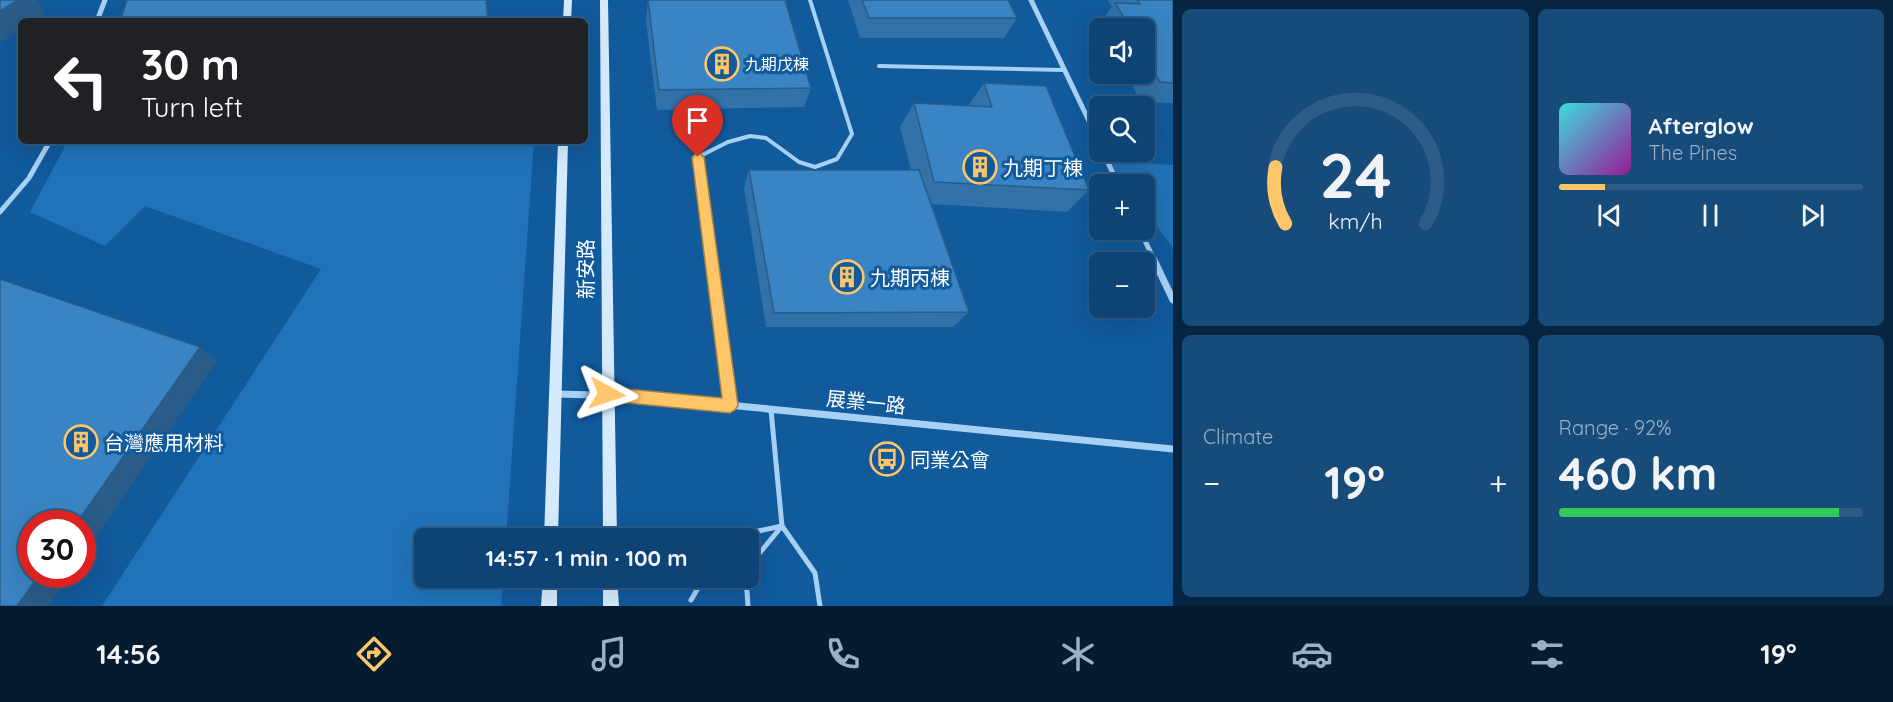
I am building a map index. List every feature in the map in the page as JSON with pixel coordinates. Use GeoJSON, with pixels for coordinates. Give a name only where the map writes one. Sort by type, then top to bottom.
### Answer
{"type":"FeatureCollection","features":[{"type":"Feature","properties":{"kind":"street"},"geometry":{"type":"LineString","coordinates":[[98,18],[105,0]]}},
{"type":"Feature","properties":{"kind":"street"},"geometry":{"type":"LineString","coordinates":[[567,18],[568,0]]}},
{"type":"Feature","properties":{"kind":"street","name":"新安路"},"geometry":{"type":"LineString","coordinates":[[604,0],[610,528]]}},
{"type":"Feature","properties":{"kind":"street"},"geometry":{"type":"LineString","coordinates":[[1031,0],[1089,121]]}},
{"type":"Feature","properties":{"kind":"street"},"geometry":{"type":"LineString","coordinates":[[0,212],[29,178],[48,144]]}},
{"type":"Feature","properties":{"kind":"street","name":"新安路"},"geometry":{"type":"LineString","coordinates":[[551,528],[563,144]]}},
{"type":"Feature","properties":{"kind":"street"},"geometry":{"type":"LineString","coordinates":[[1145,240],[1173,300]]}},
{"type":"Feature","properties":{"kind":"street","name":"展業一路"},"geometry":{"type":"LineString","coordinates":[[555,394],[607,394],[1173,449]]}},
{"type":"Feature","properties":{"kind":"street"},"geometry":{"type":"LineString","coordinates":[[549,606],[550,588]]}},
{"type":"Feature","properties":{"kind":"street"},"geometry":{"type":"LineString","coordinates":[[610,588],[611,606]]}},
{"type":"Feature","properties":{"kind":"lane"},"geometry":{"type":"LineString","coordinates":[[730,405],[698,157],[728,142],[750,136],[766,138],[799,162],[815,166],[837,159],[852,134],[810,0]]}},
{"type":"Feature","properties":{"kind":"lane"},"geometry":{"type":"LineString","coordinates":[[879,66],[1064,70]]}},
{"type":"Feature","properties":{"kind":"lane"},"geometry":{"type":"LineString","coordinates":[[771,410],[783,526],[815,573],[820,606]]}},
{"type":"Feature","properties":{"kind":"lane"},"geometry":{"type":"LineString","coordinates":[[759,531],[783,526]]}},
{"type":"Feature","properties":{"kind":"lane"},"geometry":{"type":"LineString","coordinates":[[759,554],[783,526]]}},
{"type":"Feature","properties":{"kind":"lane"},"geometry":{"type":"LineString","coordinates":[[691,600],[698,588]]}},
{"type":"Feature","properties":{"kind":"lane"},"geometry":{"type":"LineString","coordinates":[[747,588],[748,606]]}},
{"type":"Feature","properties":{"kind":"shaded area"},"geometry":{"type":"Polygon","coordinates":[[[66,144],[534,144],[507,528],[414,528],[414,588],[502,588],[501,606],[102,606],[321,269],[145,206],[105,246],[30,212],[66,144]]]}},
{"type":"Feature","properties":{"kind":"shaded area"},"geometry":{"type":"Polygon","coordinates":[[[1108,162],[1173,165],[1173,248],[1155,224],[1155,174],[1118,174],[1108,162]]]}},
{"type":"Feature","properties":{"kind":"building"},"geometry":{"type":"Polygon","coordinates":[[[0,0],[18,0],[0,11],[0,0]]]}},
{"type":"Feature","properties":{"kind":"building"},"geometry":{"type":"Polygon","coordinates":[[[127,0],[486,0],[488,18],[121,18],[127,0]]]}},
{"type":"Feature","properties":{"kind":"building","name":"九期戊棟"},"geometry":{"type":"Polygon","coordinates":[[[648,0],[785,0],[811,88],[659,90],[648,0]]]}},
{"type":"Feature","properties":{"kind":"building"},"geometry":{"type":"Polygon","coordinates":[[[862,0],[1008,0],[1017,18],[869,18],[862,0]]]}},
{"type":"Feature","properties":{"kind":"building"},"geometry":{"type":"Polygon","coordinates":[[[1137,0],[1173,0],[1173,83],[1160,82],[1155,74],[1155,18],[1124,18],[1115,3],[1140,4],[1137,0]]]}},
{"type":"Feature","properties":{"kind":"building","name":"九期丁棟"},"geometry":{"type":"Polygon","coordinates":[[[984,83],[1046,86],[1089,190],[934,182],[914,103],[992,107],[984,83]]]}},
{"type":"Feature","properties":{"kind":"building","name":"九期丙棟"},"geometry":{"type":"Polygon","coordinates":[[[749,170],[919,170],[969,312],[774,313],[749,170]]]}},
{"type":"Feature","properties":{"kind":"building","name":"台灣應用材料"},"geometry":{"type":"Polygon","coordinates":[[[0,279],[200,347],[86,510],[18,510],[18,588],[30,588],[17,606],[0,606],[0,279]]]}},
{"type":"Feature","properties":{"kind":"place","name":"九期戊棟"},"geometry":{"type":"Point","coordinates":[722,64]}},
{"type":"Feature","properties":{"kind":"place","name":"九期丁棟"},"geometry":{"type":"Point","coordinates":[980,167]}},
{"type":"Feature","properties":{"kind":"place","name":"九期丙棟"},"geometry":{"type":"Point","coordinates":[847,277]}},
{"type":"Feature","properties":{"kind":"place","name":"台灣應用材料"},"geometry":{"type":"Point","coordinates":[81,442]}},
{"type":"Feature","properties":{"kind":"place","name":"同業公會"},"geometry":{"type":"Point","coordinates":[887,459]}},
{"type":"Feature","properties":{"kind":"route"},"geometry":{"type":"LineString","coordinates":[[607,394],[730,405],[698,157]]}}]}
